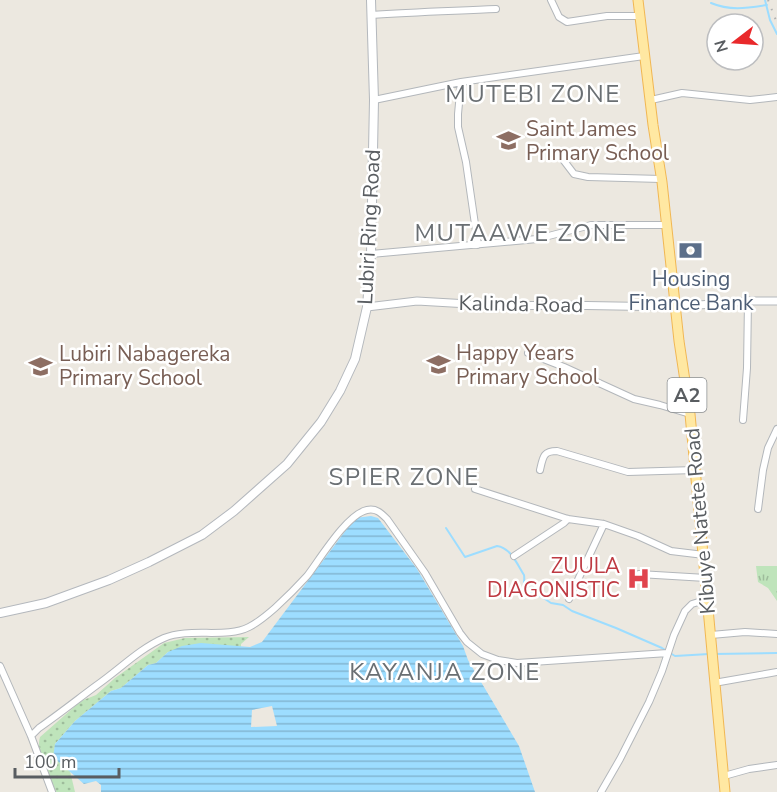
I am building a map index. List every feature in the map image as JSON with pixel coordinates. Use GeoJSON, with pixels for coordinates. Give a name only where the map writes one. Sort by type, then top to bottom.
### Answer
{"type":"FeatureCollection","features":[{"type":"Feature","properties":{"kind":"main road","name":"Lubiri Ring Road"},"geometry":{"type":"LineString","coordinates":[[0,612],[46,603],[109,580],[202,535],[234,512],[287,464],[321,422],[340,391],[355,359],[367,307],[371,254],[374,100],[370,0]]}},
{"type":"Feature","properties":{"kind":"main road","name":"Kibuye Natete Road"},"geometry":{"type":"LineString","coordinates":[[638,0],[690,414],[725,792]]}},
{"type":"Feature","properties":{"kind":"street"},"geometry":{"type":"LineString","coordinates":[[551,0],[559,17],[567,22],[607,16],[640,16]]}},
{"type":"Feature","properties":{"kind":"street"},"geometry":{"type":"LineString","coordinates":[[371,15],[496,9]]}},
{"type":"Feature","properties":{"kind":"street"},"geometry":{"type":"LineString","coordinates":[[374,100],[460,82],[644,56]]}},
{"type":"Feature","properties":{"kind":"street"},"geometry":{"type":"LineString","coordinates":[[460,82],[458,127],[466,162],[478,244]]}},
{"type":"Feature","properties":{"kind":"street"},"geometry":{"type":"LineString","coordinates":[[651,99],[682,93],[750,100],[777,98]]}},
{"type":"Feature","properties":{"kind":"street"},"geometry":{"type":"LineString","coordinates":[[558,153],[572,172],[577,175],[661,179]]}},
{"type":"Feature","properties":{"kind":"street"},"geometry":{"type":"LineString","coordinates":[[371,254],[537,239],[591,225],[666,225]]}},
{"type":"Feature","properties":{"kind":"street","name":"Kalinda Road"},"geometry":{"type":"LineString","coordinates":[[367,307],[417,301],[503,306],[675,307],[777,301]]}},
{"type":"Feature","properties":{"kind":"street"},"geometry":{"type":"LineString","coordinates":[[743,420],[747,368],[748,301]]}},
{"type":"Feature","properties":{"kind":"street"},"geometry":{"type":"LineString","coordinates":[[528,353],[634,399],[690,414]]}},
{"type":"Feature","properties":{"kind":"street"},"geometry":{"type":"LineString","coordinates":[[758,509],[768,448],[777,429]]}},
{"type":"Feature","properties":{"kind":"street"},"geometry":{"type":"LineString","coordinates":[[540,470],[547,452],[557,451],[628,472],[695,470]]}},
{"type":"Feature","properties":{"kind":"street"},"geometry":{"type":"LineString","coordinates":[[475,489],[568,519],[604,524],[671,551],[704,555]]}},
{"type":"Feature","properties":{"kind":"street"},"geometry":{"type":"LineString","coordinates":[[31,736],[139,652],[163,639],[188,633],[235,631],[248,628],[258,622],[289,596],[347,523],[365,510],[373,509],[387,519],[425,573],[466,642],[488,657],[517,663],[668,654]]}},
{"type":"Feature","properties":{"kind":"street"},"geometry":{"type":"LineString","coordinates":[[514,556],[568,519]]}},
{"type":"Feature","properties":{"kind":"street"},"geometry":{"type":"LineString","coordinates":[[569,599],[604,524]]}},
{"type":"Feature","properties":{"kind":"street"},"geometry":{"type":"LineString","coordinates":[[639,573],[706,578]]}},
{"type":"Feature","properties":{"kind":"street"},"geometry":{"type":"LineString","coordinates":[[601,792],[657,685],[685,611],[692,604],[708,599]]}},
{"type":"Feature","properties":{"kind":"street"},"geometry":{"type":"LineString","coordinates":[[711,635],[746,632],[777,634]]}},
{"type":"Feature","properties":{"kind":"street"},"geometry":{"type":"LineString","coordinates":[[0,666],[31,736],[52,792]]}},
{"type":"Feature","properties":{"kind":"street"},"geometry":{"type":"LineString","coordinates":[[714,682],[777,672]]}},
{"type":"Feature","properties":{"kind":"street"},"geometry":{"type":"LineString","coordinates":[[724,776],[777,765]]}},
{"type":"Feature","properties":{"kind":"green space"},"geometry":{"type":"Polygon","coordinates":[[[756,566],[777,566],[777,601],[768,588],[758,582],[756,566]]]}},
{"type":"Feature","properties":{"kind":"green space"},"geometry":{"type":"Polygon","coordinates":[[[249,637],[241,644],[241,647],[168,652],[156,663],[148,665],[121,688],[111,691],[75,721],[55,744],[54,756],[70,771],[75,792],[56,792],[41,757],[40,737],[81,701],[96,695],[115,678],[164,643],[185,638],[249,637]]]}},
{"type":"Feature","properties":{"kind":"water"},"geometry":{"type":"Polygon","coordinates":[[[371,516],[378,518],[417,569],[519,746],[535,792],[101,792],[101,785],[96,781],[84,784],[53,757],[55,744],[75,721],[111,691],[121,688],[148,665],[156,663],[168,652],[182,646],[201,643],[250,647],[262,642],[355,518],[371,516]],[[272,706],[252,710],[251,727],[277,726],[272,706]]]}},
{"type":"Feature","properties":{"kind":"waterway"},"geometry":{"type":"LineString","coordinates":[[765,0],[770,20],[777,34]]}},
{"type":"Feature","properties":{"kind":"waterway"},"geometry":{"type":"LineString","coordinates":[[711,3],[732,8],[767,5]]}},
{"type":"Feature","properties":{"kind":"waterway"},"geometry":{"type":"LineString","coordinates":[[446,528],[465,557],[497,546],[502,547],[513,557],[524,575],[524,589],[551,603],[563,605],[572,611],[662,648],[675,656],[709,654]]}},
{"type":"Feature","properties":{"kind":"waterway"},"geometry":{"type":"LineString","coordinates":[[714,654],[777,653]]}},
{"type":"Feature","properties":{"kind":"railway"},"geometry":{"type":"LineString","coordinates":[[768,0],[777,23]]}},
{"type":"Feature","properties":{"kind":"place","name":"Saint James Primary School"},"geometry":{"type":"Point","coordinates":[508,141]}},
{"type":"Feature","properties":{"kind":"place","name":"Housing Finance Bank"},"geometry":{"type":"Point","coordinates":[691,251]}},
{"type":"Feature","properties":{"kind":"place","name":"Happy Years Primary School"},"geometry":{"type":"Point","coordinates":[438,365]}},
{"type":"Feature","properties":{"kind":"place","name":"Lubiri Nabagereka Primary School"},"geometry":{"type":"Point","coordinates":[41,366]}},
{"type":"Feature","properties":{"kind":"place","name":"ZUULA DIAGONISTIC"},"geometry":{"type":"Point","coordinates":[638,578]}},
{"type":"Feature","properties":{"kind":"district","name":"MUTEBI ZONE"},"geometry":{"type":"Point","coordinates":[533,94]}},
{"type":"Feature","properties":{"kind":"district","name":"MUTAAWE ZONE"},"geometry":{"type":"Point","coordinates":[521,233]}},
{"type":"Feature","properties":{"kind":"district","name":"SPIER ZONE"},"geometry":{"type":"Point","coordinates":[404,477]}},
{"type":"Feature","properties":{"kind":"district","name":"KAYANJA ZONE"},"geometry":{"type":"Point","coordinates":[445,672]}}]}
